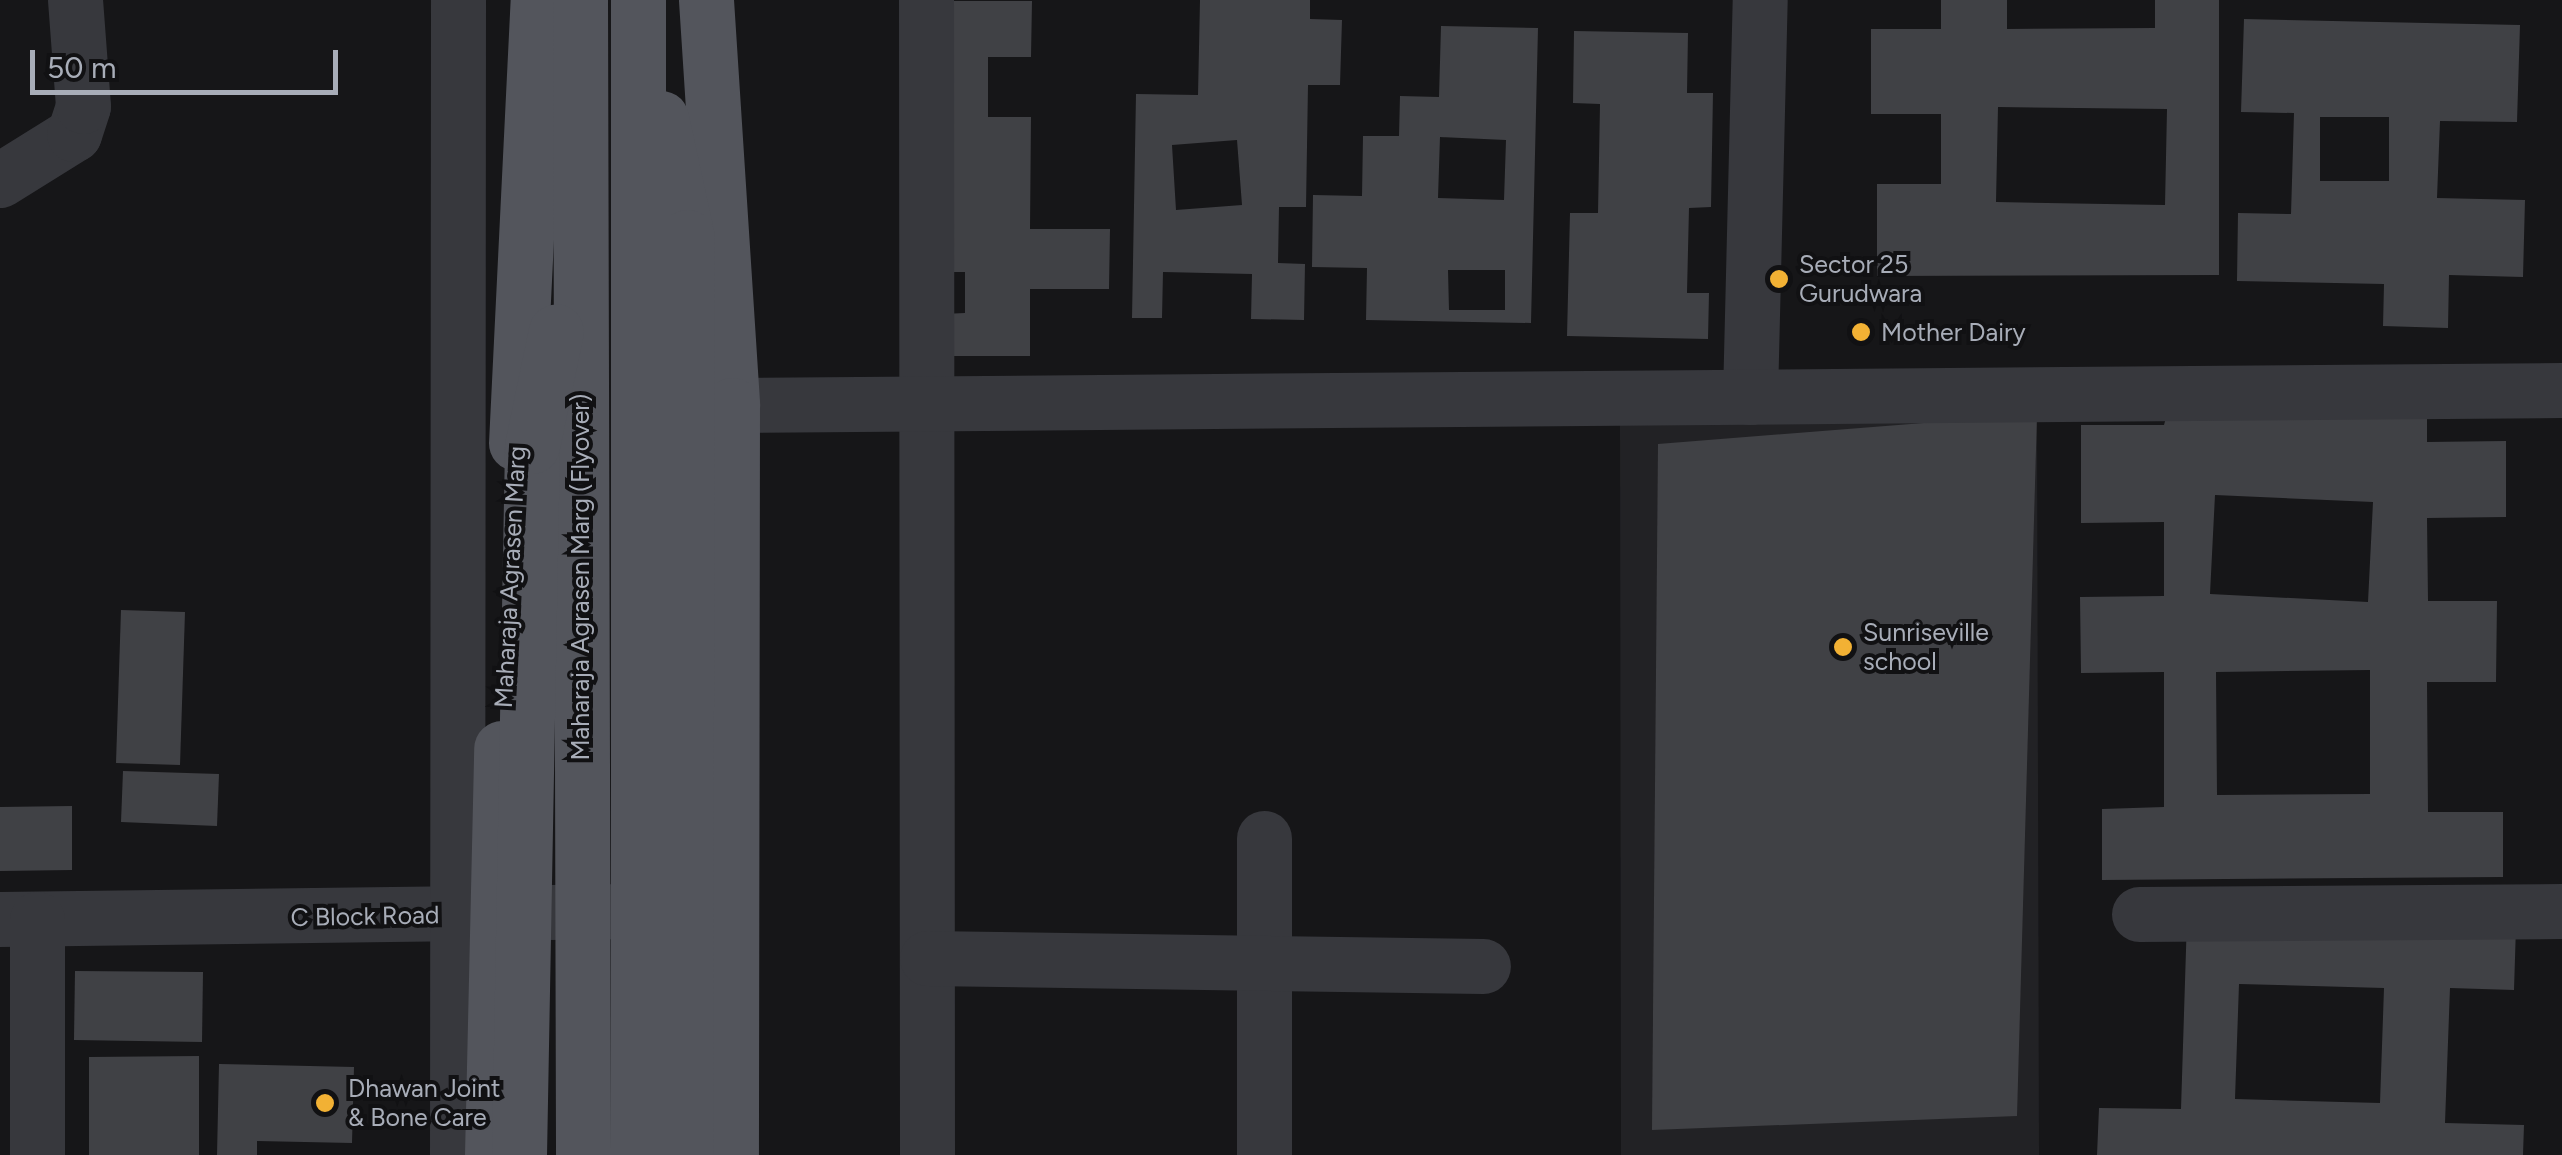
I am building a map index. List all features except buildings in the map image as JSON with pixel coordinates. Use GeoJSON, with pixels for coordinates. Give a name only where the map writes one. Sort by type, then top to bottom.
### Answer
{"type":"FeatureCollection","features":[{"type":"Feature","properties":{"kind":"main road","name":"Maharaja Agrasen Marg"},"geometry":{"type":"LineString","coordinates":[[492,1155],[474,915],[538,0]]}},
{"type":"Feature","properties":{"kind":"main road","name":"Maharaja Agrasen Marg (Flyover)"},"geometry":{"type":"LineString","coordinates":[[580,0],[583,1155]]}},
{"type":"Feature","properties":{"kind":"main road"},"geometry":{"type":"LineString","coordinates":[[706,0],[732,406],[731,1155]]}},
{"type":"Feature","properties":{"kind":"main road"},"geometry":{"type":"LineString","coordinates":[[638,9],[638,1155]]}},
{"type":"Feature","properties":{"kind":"main road"},"geometry":{"type":"LineString","coordinates":[[638,9],[686,237],[684,1155]]}},
{"type":"Feature","properties":{"kind":"main road"},"geometry":{"type":"LineString","coordinates":[[519,1155],[532,446],[578,225]]}},
{"type":"Feature","properties":{"kind":"street"},"geometry":{"type":"LineString","coordinates":[[0,180],[74,134],[82,106],[75,0]]}},
{"type":"Feature","properties":{"kind":"street"},"geometry":{"type":"LineString","coordinates":[[457,1155],[474,915],[458,0]]}},
{"type":"Feature","properties":{"kind":"street"},"geometry":{"type":"LineString","coordinates":[[926,0],[927,1155]]}},
{"type":"Feature","properties":{"kind":"street"},"geometry":{"type":"LineString","coordinates":[[1750,397],[1760,0]]}},
{"type":"Feature","properties":{"kind":"street"},"geometry":{"type":"LineString","coordinates":[[732,406],[2562,390]]}},
{"type":"Feature","properties":{"kind":"street"},"geometry":{"type":"LineString","coordinates":[[1264,838],[1264,1155]]}},
{"type":"Feature","properties":{"kind":"street","name":"C Block Road"},"geometry":{"type":"LineString","coordinates":[[19,919],[730,910]]}},
{"type":"Feature","properties":{"kind":"street"},"geometry":{"type":"LineString","coordinates":[[2139,914],[2562,912]]}},
{"type":"Feature","properties":{"kind":"street"},"geometry":{"type":"LineString","coordinates":[[19,919],[36,1155]]}},
{"type":"Feature","properties":{"kind":"street"},"geometry":{"type":"LineString","coordinates":[[927,958],[1482,966]]}},
{"type":"Feature","properties":{"kind":"shaded area","name":"Sunriseville school"},"geometry":{"type":"Polygon","coordinates":[[[2037,414],[2039,1155],[1621,1155],[1620,417],[2037,414]]]}},
{"type":"Feature","properties":{"kind":"place","name":"Sector 25 Gurudwara"},"geometry":{"type":"Point","coordinates":[1779,279]}},
{"type":"Feature","properties":{"kind":"place","name":"Mother Dairy"},"geometry":{"type":"Point","coordinates":[1861,332]}},
{"type":"Feature","properties":{"kind":"place","name":"Sunriseville school"},"geometry":{"type":"Point","coordinates":[1843,647]}},
{"type":"Feature","properties":{"kind":"place","name":"Dhawan Joint & Bone Care"},"geometry":{"type":"Point","coordinates":[325,1103]}}]}
